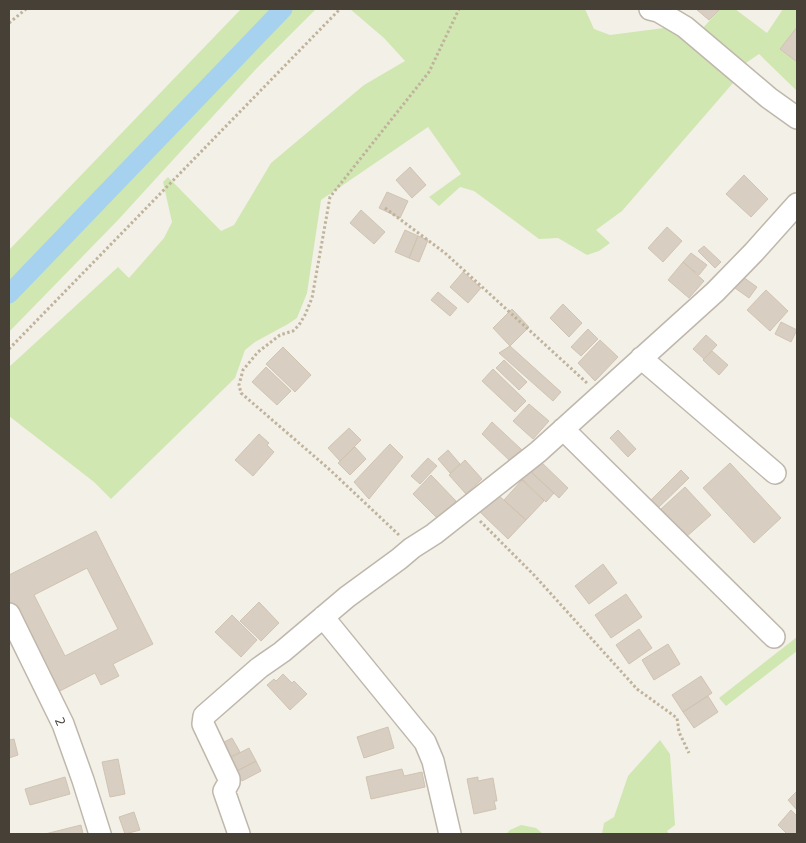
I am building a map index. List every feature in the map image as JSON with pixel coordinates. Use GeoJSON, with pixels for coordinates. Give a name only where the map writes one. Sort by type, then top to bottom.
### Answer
{"type":"FeatureCollection","features":[{"type":"Feature","properties":{"kind":"street"},"geometry":{"type":"LineString","coordinates":[[650,9],[658,11],[686,27],[769,98],[797,118]]}},
{"type":"Feature","properties":{"kind":"street"},"geometry":{"type":"LineString","coordinates":[[239,834],[224,791],[229,779],[203,724],[204,716],[259,668],[282,652],[347,597],[412,548],[434,534],[538,452],[715,292],[797,204]]}},
{"type":"Feature","properties":{"kind":"street"},"geometry":{"type":"LineString","coordinates":[[641,358],[775,473]]}},
{"type":"Feature","properties":{"kind":"street"},"geometry":{"type":"LineString","coordinates":[[564,429],[774,637]]}},
{"type":"Feature","properties":{"kind":"street","name":"2"},"geometry":{"type":"LineString","coordinates":[[9,614],[63,724],[100,834]]}},
{"type":"Feature","properties":{"kind":"street"},"geometry":{"type":"LineString","coordinates":[[324,618],[425,742],[433,761],[450,834]]}},
{"type":"Feature","properties":{"kind":"path"},"geometry":{"type":"LineString","coordinates":[[9,23],[26,9]]}},
{"type":"Feature","properties":{"kind":"path"},"geometry":{"type":"LineString","coordinates":[[9,349],[340,9]]}},
{"type":"Feature","properties":{"kind":"path"},"geometry":{"type":"LineString","coordinates":[[412,548],[329,469],[241,393],[239,386],[243,370],[258,352],[280,335],[293,330],[299,325],[305,315],[312,298],[330,197],[429,72],[459,9]]}},
{"type":"Feature","properties":{"kind":"path"},"geometry":{"type":"LineString","coordinates":[[384,208],[445,253],[600,396]]}},
{"type":"Feature","properties":{"kind":"path"},"geometry":{"type":"LineString","coordinates":[[468,507],[534,575],[637,689],[677,718],[679,732],[689,753]]}},
{"type":"Feature","properties":{"kind":"green space"},"geometry":{"type":"Polygon","coordinates":[[[241,9],[316,9],[256,69],[118,220],[9,332],[9,250],[241,9]]]}},
{"type":"Feature","properties":{"kind":"green space"},"geometry":{"type":"Polygon","coordinates":[[[350,9],[585,9],[594,29],[610,35],[664,28],[674,33],[701,53],[733,83],[622,211],[596,230],[610,243],[599,251],[587,255],[558,238],[539,239],[474,191],[460,187],[439,206],[429,197],[461,174],[428,127],[321,200],[307,293],[297,318],[255,342],[245,350],[235,378],[111,499],[94,482],[9,416],[9,367],[118,267],[129,278],[164,238],[172,222],[163,182],[168,177],[221,231],[234,225],[271,163],[364,85],[405,61],[384,38],[350,9]]]}},
{"type":"Feature","properties":{"kind":"green space"},"geometry":{"type":"Polygon","coordinates":[[[720,9],[735,9],[767,33],[783,9],[797,9],[797,27],[780,49],[797,62],[797,91],[759,54],[743,65],[702,29],[720,9]]]}},
{"type":"Feature","properties":{"kind":"green space"},"geometry":{"type":"Polygon","coordinates":[[[797,637],[797,651],[726,706],[719,698],[797,637]]]}},
{"type":"Feature","properties":{"kind":"green space"},"geometry":{"type":"Polygon","coordinates":[[[660,740],[670,754],[675,825],[667,831],[669,834],[602,834],[604,823],[614,817],[628,776],[660,740]]]}},
{"type":"Feature","properties":{"kind":"green space"},"geometry":{"type":"Polygon","coordinates":[[[521,825],[536,828],[543,834],[506,834],[521,825]]]}},
{"type":"Feature","properties":{"kind":"building"},"geometry":{"type":"Polygon","coordinates":[[[696,9],[720,9],[709,20],[696,9]]]}},
{"type":"Feature","properties":{"kind":"building"},"geometry":{"type":"Polygon","coordinates":[[[797,27],[797,62],[780,49],[797,27]]]}},
{"type":"Feature","properties":{"kind":"building"},"geometry":{"type":"Polygon","coordinates":[[[410,167],[426,185],[412,198],[396,180],[410,167]]]}},
{"type":"Feature","properties":{"kind":"building"},"geometry":{"type":"Polygon","coordinates":[[[744,175],[768,199],[751,217],[726,194],[744,175]]]}},
{"type":"Feature","properties":{"kind":"building"},"geometry":{"type":"Polygon","coordinates":[[[387,192],[408,201],[400,218],[379,208],[387,192]]]}},
{"type":"Feature","properties":{"kind":"building"},"geometry":{"type":"Polygon","coordinates":[[[361,210],[385,232],[374,244],[350,223],[361,210]]]}},
{"type":"Feature","properties":{"kind":"building"},"geometry":{"type":"Polygon","coordinates":[[[667,227],[682,241],[663,262],[648,248],[667,227]]]}},
{"type":"Feature","properties":{"kind":"building"},"geometry":{"type":"Polygon","coordinates":[[[405,230],[418,236],[409,258],[395,252],[405,230]]]}},
{"type":"Feature","properties":{"kind":"building"},"geometry":{"type":"Polygon","coordinates":[[[418,236],[428,240],[419,262],[409,258],[418,236]]]}},
{"type":"Feature","properties":{"kind":"building"},"geometry":{"type":"Polygon","coordinates":[[[704,246],[721,262],[715,268],[698,251],[704,246]]]}},
{"type":"Feature","properties":{"kind":"building"},"geometry":{"type":"Polygon","coordinates":[[[691,253],[707,265],[699,275],[683,262],[691,253]]]}},
{"type":"Feature","properties":{"kind":"building"},"geometry":{"type":"Polygon","coordinates":[[[683,262],[704,281],[689,298],[668,280],[683,262]]]}},
{"type":"Feature","properties":{"kind":"building"},"geometry":{"type":"Polygon","coordinates":[[[463,272],[481,288],[468,303],[450,287],[463,272]]]}},
{"type":"Feature","properties":{"kind":"building"},"geometry":{"type":"Polygon","coordinates":[[[743,277],[757,287],[749,298],[735,288],[743,277]]]}},
{"type":"Feature","properties":{"kind":"building"},"geometry":{"type":"Polygon","coordinates":[[[766,290],[788,311],[770,331],[747,310],[766,290]]]}},
{"type":"Feature","properties":{"kind":"building"},"geometry":{"type":"Polygon","coordinates":[[[438,292],[457,308],[450,316],[431,300],[438,292]]]}},
{"type":"Feature","properties":{"kind":"building"},"geometry":{"type":"Polygon","coordinates":[[[563,304],[582,323],[569,337],[550,318],[563,304]]]}},
{"type":"Feature","properties":{"kind":"building"},"geometry":{"type":"Polygon","coordinates":[[[512,309],[529,327],[510,346],[493,328],[512,309]]]}},
{"type":"Feature","properties":{"kind":"building"},"geometry":{"type":"Polygon","coordinates":[[[781,322],[797,330],[791,342],[775,334],[781,322]]]}},
{"type":"Feature","properties":{"kind":"building"},"geometry":{"type":"Polygon","coordinates":[[[588,329],[598,339],[581,356],[571,347],[588,329]]]}},
{"type":"Feature","properties":{"kind":"building"},"geometry":{"type":"Polygon","coordinates":[[[706,335],[717,345],[704,359],[693,349],[706,335]]]}},
{"type":"Feature","properties":{"kind":"building"},"geometry":{"type":"Polygon","coordinates":[[[600,340],[618,357],[595,381],[578,363],[600,340]]]}},
{"type":"Feature","properties":{"kind":"building"},"geometry":{"type":"Polygon","coordinates":[[[510,346],[561,392],[553,401],[499,353],[510,346]]]}},
{"type":"Feature","properties":{"kind":"building"},"geometry":{"type":"Polygon","coordinates":[[[283,347],[311,375],[295,392],[266,364],[283,347]]]}},
{"type":"Feature","properties":{"kind":"building"},"geometry":{"type":"Polygon","coordinates":[[[712,351],[728,365],[719,375],[703,360],[712,351]]]}},
{"type":"Feature","properties":{"kind":"building"},"geometry":{"type":"Polygon","coordinates":[[[504,360],[527,382],[519,390],[496,368],[504,360]]]}},
{"type":"Feature","properties":{"kind":"building"},"geometry":{"type":"Polygon","coordinates":[[[266,367],[291,391],[277,405],[252,382],[266,367]]]}},
{"type":"Feature","properties":{"kind":"building"},"geometry":{"type":"Polygon","coordinates":[[[493,369],[526,401],[515,412],[482,381],[493,369]]]}},
{"type":"Feature","properties":{"kind":"building"},"geometry":{"type":"Polygon","coordinates":[[[529,404],[549,421],[533,439],[513,421],[529,404]]]}},
{"type":"Feature","properties":{"kind":"building"},"geometry":{"type":"Polygon","coordinates":[[[492,422],[522,450],[511,462],[482,434],[492,422]]]}},
{"type":"Feature","properties":{"kind":"building"},"geometry":{"type":"Polygon","coordinates":[[[349,428],[361,440],[340,461],[328,448],[349,428]]]}},
{"type":"Feature","properties":{"kind":"building"},"geometry":{"type":"Polygon","coordinates":[[[618,430],[636,449],[628,457],[610,438],[618,430]]]}},
{"type":"Feature","properties":{"kind":"building"},"geometry":{"type":"Polygon","coordinates":[[[259,434],[269,443],[267,445],[274,452],[253,476],[235,460],[259,434]]]}},
{"type":"Feature","properties":{"kind":"building"},"geometry":{"type":"Polygon","coordinates":[[[390,444],[403,457],[369,499],[354,482],[390,444]]]}},
{"type":"Feature","properties":{"kind":"building"},"geometry":{"type":"Polygon","coordinates":[[[355,447],[366,459],[350,475],[338,463],[355,447]]]}},
{"type":"Feature","properties":{"kind":"building"},"geometry":{"type":"Polygon","coordinates":[[[448,450],[460,464],[450,473],[438,459],[448,450]]]}},
{"type":"Feature","properties":{"kind":"building"},"geometry":{"type":"Polygon","coordinates":[[[428,458],[437,466],[420,484],[411,476],[428,458]]]}},
{"type":"Feature","properties":{"kind":"building"},"geometry":{"type":"Polygon","coordinates":[[[465,460],[482,479],[466,494],[449,475],[465,460]]]}},
{"type":"Feature","properties":{"kind":"building"},"geometry":{"type":"Polygon","coordinates":[[[539,460],[568,488],[559,498],[529,470],[539,460]]]}},
{"type":"Feature","properties":{"kind":"building"},"geometry":{"type":"Polygon","coordinates":[[[730,463],[781,518],[754,543],[703,488],[730,463]]]}},
{"type":"Feature","properties":{"kind":"building"},"geometry":{"type":"Polygon","coordinates":[[[529,470],[554,493],[546,502],[521,478],[529,470]]]}},
{"type":"Feature","properties":{"kind":"building"},"geometry":{"type":"Polygon","coordinates":[[[681,470],[689,478],[657,509],[650,501],[681,470]]]}},
{"type":"Feature","properties":{"kind":"building"},"geometry":{"type":"Polygon","coordinates":[[[431,475],[456,501],[438,519],[413,494],[431,475]]]}},
{"type":"Feature","properties":{"kind":"building"},"geometry":{"type":"Polygon","coordinates":[[[522,480],[544,501],[526,520],[504,500],[522,480]]]}},
{"type":"Feature","properties":{"kind":"building"},"geometry":{"type":"Polygon","coordinates":[[[685,487],[711,515],[686,537],[661,509],[685,487]]]}},
{"type":"Feature","properties":{"kind":"building"},"geometry":{"type":"Polygon","coordinates":[[[497,494],[526,520],[508,539],[480,512],[497,494]]]}},
{"type":"Feature","properties":{"kind":"building"},"geometry":{"type":"Polygon","coordinates":[[[96,531],[153,644],[113,664],[119,676],[101,685],[95,673],[54,694],[9,605],[9,575],[96,531]],[[87,568],[34,595],[65,656],[118,629],[87,568]]]}},
{"type":"Feature","properties":{"kind":"building"},"geometry":{"type":"Polygon","coordinates":[[[603,564],[617,583],[589,604],[575,586],[603,564]]]}},
{"type":"Feature","properties":{"kind":"building"},"geometry":{"type":"Polygon","coordinates":[[[626,594],[642,617],[611,638],[595,615],[626,594]]]}},
{"type":"Feature","properties":{"kind":"building"},"geometry":{"type":"Polygon","coordinates":[[[259,602],[279,623],[261,641],[240,621],[259,602]]]}},
{"type":"Feature","properties":{"kind":"building"},"geometry":{"type":"Polygon","coordinates":[[[232,615],[257,640],[241,657],[215,632],[232,615]]]}},
{"type":"Feature","properties":{"kind":"building"},"geometry":{"type":"Polygon","coordinates":[[[639,629],[652,648],[629,664],[616,645],[639,629]]]}},
{"type":"Feature","properties":{"kind":"building"},"geometry":{"type":"Polygon","coordinates":[[[668,644],[680,664],[654,680],[642,660],[668,644]]]}},
{"type":"Feature","properties":{"kind":"building"},"geometry":{"type":"Polygon","coordinates":[[[283,674],[292,683],[294,681],[307,694],[290,710],[267,685],[274,679],[276,681],[283,674]]]}},
{"type":"Feature","properties":{"kind":"building"},"geometry":{"type":"Polygon","coordinates":[[[701,676],[712,693],[683,712],[672,695],[701,676]]]}},
{"type":"Feature","properties":{"kind":"building"},"geometry":{"type":"Polygon","coordinates":[[[708,696],[718,712],[694,728],[683,712],[708,696]]]}},
{"type":"Feature","properties":{"kind":"building"},"geometry":{"type":"Polygon","coordinates":[[[388,727],[394,748],[364,758],[357,737],[388,727]]]}},
{"type":"Feature","properties":{"kind":"building"},"geometry":{"type":"Polygon","coordinates":[[[232,738],[240,752],[230,757],[222,743],[232,738]]]}},
{"type":"Feature","properties":{"kind":"building"},"geometry":{"type":"Polygon","coordinates":[[[14,739],[18,755],[9,758],[9,740],[14,739]]]}},
{"type":"Feature","properties":{"kind":"building"},"geometry":{"type":"Polygon","coordinates":[[[249,748],[256,761],[237,771],[230,758],[249,748]]]}},
{"type":"Feature","properties":{"kind":"building"},"geometry":{"type":"Polygon","coordinates":[[[118,759],[125,794],[110,797],[102,762],[118,759]]]}},
{"type":"Feature","properties":{"kind":"building"},"geometry":{"type":"Polygon","coordinates":[[[256,761],[261,771],[242,781],[237,771],[256,761]]]}},
{"type":"Feature","properties":{"kind":"building"},"geometry":{"type":"Polygon","coordinates":[[[402,769],[404,776],[422,772],[425,787],[371,799],[366,777],[402,769]]]}},
{"type":"Feature","properties":{"kind":"building"},"geometry":{"type":"Polygon","coordinates":[[[65,777],[70,794],[30,805],[25,789],[65,777]]]}},
{"type":"Feature","properties":{"kind":"building"},"geometry":{"type":"Polygon","coordinates":[[[478,777],[478,781],[493,778],[497,801],[494,801],[496,809],[474,814],[467,779],[478,777]]]}},
{"type":"Feature","properties":{"kind":"building"},"geometry":{"type":"Polygon","coordinates":[[[797,791],[797,810],[788,800],[797,791]]]}},
{"type":"Feature","properties":{"kind":"building"},"geometry":{"type":"Polygon","coordinates":[[[791,810],[797,816],[797,834],[787,834],[778,825],[791,810]]]}},
{"type":"Feature","properties":{"kind":"building"},"geometry":{"type":"Polygon","coordinates":[[[134,812],[140,830],[125,834],[119,817],[134,812]]]}},
{"type":"Feature","properties":{"kind":"building"},"geometry":{"type":"Polygon","coordinates":[[[81,825],[83,834],[45,834],[81,825]]]}},
{"type":"Feature","properties":{"kind":"waterway"},"geometry":{"type":"LineString","coordinates":[[9,294],[283,9]]}}]}
